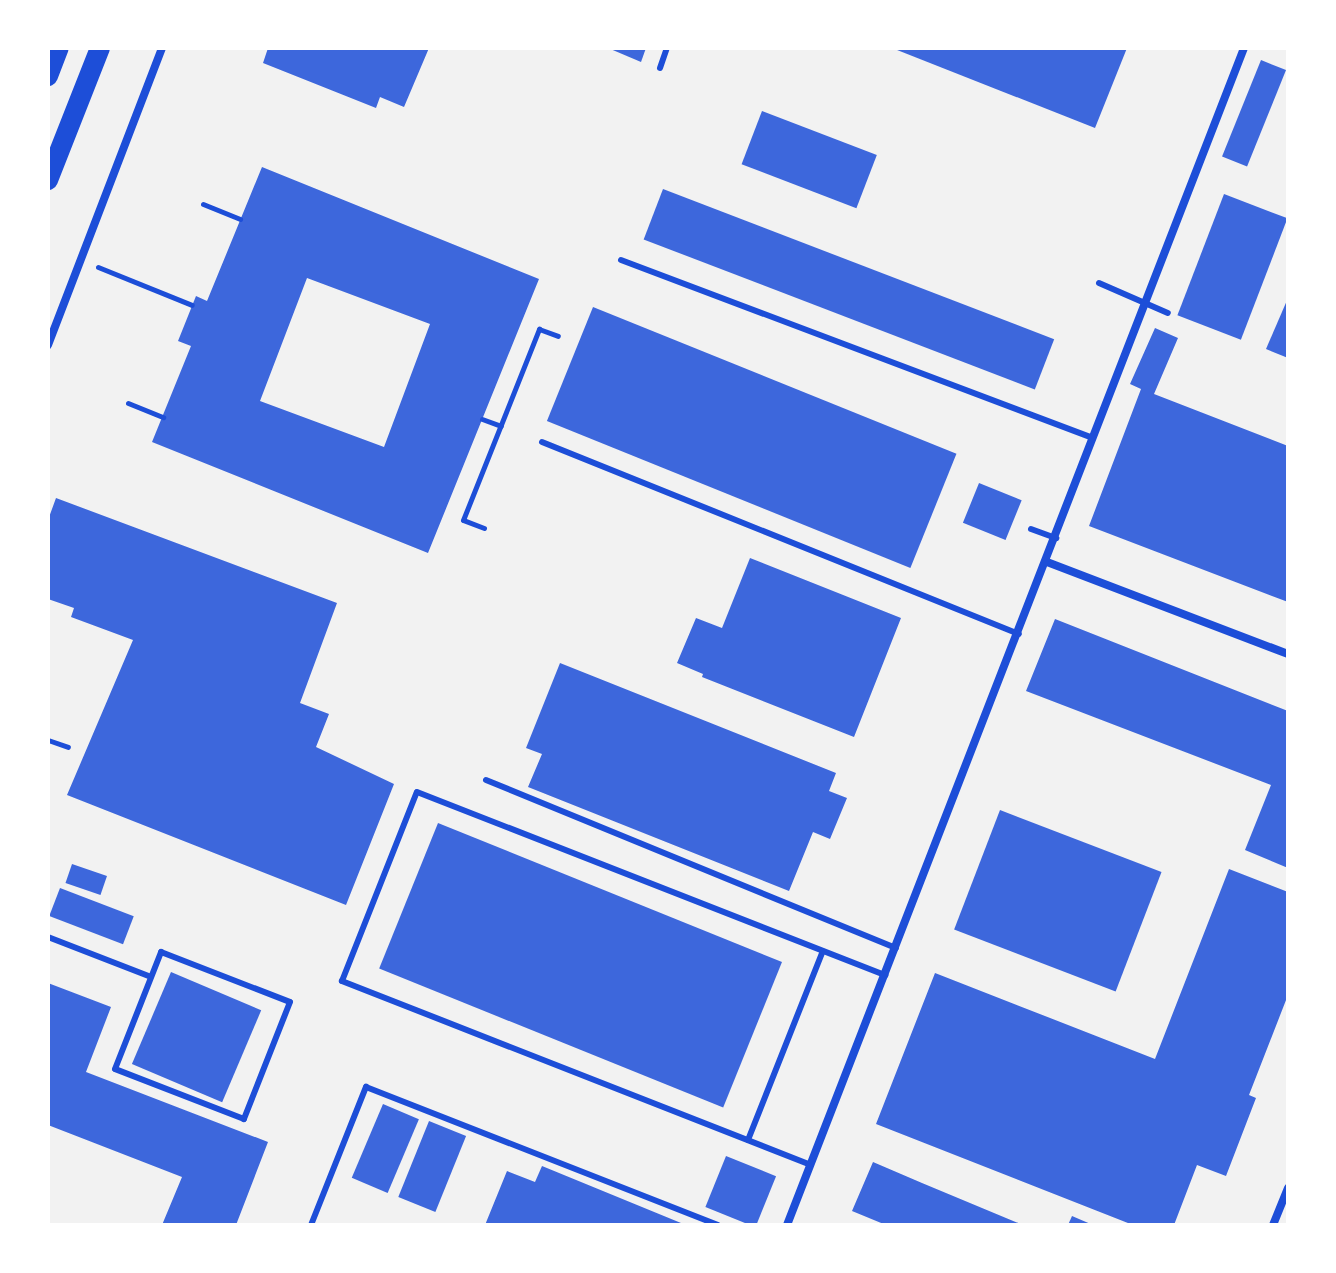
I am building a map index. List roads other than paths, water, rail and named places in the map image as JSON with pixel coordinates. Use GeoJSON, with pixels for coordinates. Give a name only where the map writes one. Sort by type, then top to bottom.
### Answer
{"type":"FeatureCollection","features":[{"type":"Feature","properties":{"kind":"main road"},"geometry":{"type":"LineString","coordinates":[[48,76],[59,48]]}},
{"type":"Feature","properties":{"kind":"main road"},"geometry":{"type":"LineString","coordinates":[[48,180],[100,48]]}},
{"type":"Feature","properties":{"kind":"street"},"geometry":{"type":"LineString","coordinates":[[48,345],[162,48]]}},
{"type":"Feature","properties":{"kind":"street"},"geometry":{"type":"LineString","coordinates":[[787,1225],[1244,48]]}},
{"type":"Feature","properties":{"kind":"street"},"geometry":{"type":"LineString","coordinates":[[1047,562],[1288,654]]}},
{"type":"Feature","properties":{"kind":"street"},"geometry":{"type":"LineString","coordinates":[[1273,1225],[1288,1188]]}},
{"type":"Feature","properties":{"kind":"lane"},"geometry":{"type":"LineString","coordinates":[[660,68],[667,48]]}},
{"type":"Feature","properties":{"kind":"lane"},"geometry":{"type":"LineString","coordinates":[[621,260],[1093,438]]}},
{"type":"Feature","properties":{"kind":"lane"},"geometry":{"type":"LineString","coordinates":[[1099,283],[1168,313]]}},
{"type":"Feature","properties":{"kind":"lane"},"geometry":{"type":"LineString","coordinates":[[542,442],[1019,634]]}},
{"type":"Feature","properties":{"kind":"lane"},"geometry":{"type":"LineString","coordinates":[[1031,529],[1056,538]]}},
{"type":"Feature","properties":{"kind":"lane"},"geometry":{"type":"LineString","coordinates":[[486,780],[896,948]]}},
{"type":"Feature","properties":{"kind":"lane"},"geometry":{"type":"LineString","coordinates":[[811,1165],[342,981],[376,893],[417,792],[885,975]]}},
{"type":"Feature","properties":{"kind":"lane"},"geometry":{"type":"LineString","coordinates":[[48,937],[151,977]]}},
{"type":"Feature","properties":{"kind":"lane"},"geometry":{"type":"LineString","coordinates":[[748,1140],[823,951]]}},
{"type":"Feature","properties":{"kind":"lane"},"geometry":{"type":"LineString","coordinates":[[161,952],[290,1002],[244,1119],[115,1069],[151,977],[161,952]]}},
{"type":"Feature","properties":{"kind":"lane"},"geometry":{"type":"LineString","coordinates":[[311,1225],[366,1087],[718,1225]]}}]}
